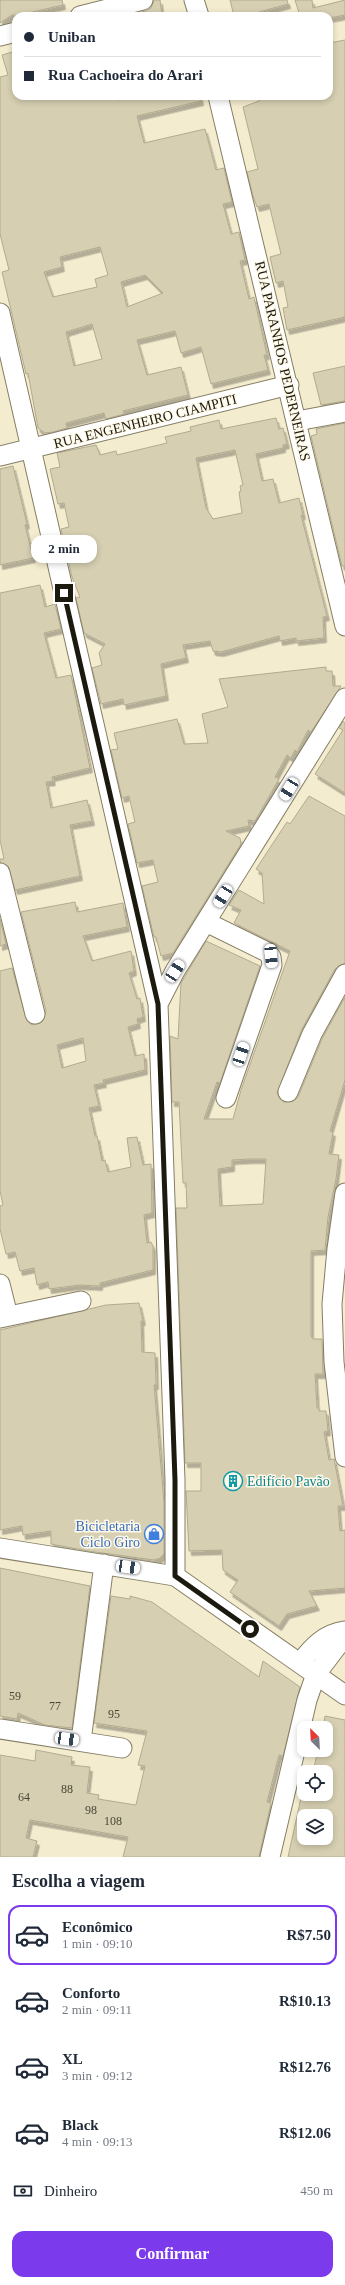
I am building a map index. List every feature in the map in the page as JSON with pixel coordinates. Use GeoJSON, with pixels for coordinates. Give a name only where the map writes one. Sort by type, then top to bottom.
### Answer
{"type":"FeatureCollection","features":[{"type":"Feature","properties":{"kind":"street"},"geometry":{"type":"LineString","coordinates":[[96,12],[143,0]]}},
{"type":"Feature","properties":{"kind":"street"},"geometry":{"type":"LineString","coordinates":[[194,0],[198,12]]}},
{"type":"Feature","properties":{"kind":"street"},"geometry":{"type":"LineString","coordinates":[[0,36],[12,33]]}},
{"type":"Feature","properties":{"kind":"street","name":"RUA PARANHOS PEDERNEIRAS"},"geometry":{"type":"LineString","coordinates":[[219,100],[289,385],[345,626]]}},
{"type":"Feature","properties":{"kind":"street"},"geometry":{"type":"LineString","coordinates":[[0,313],[158,1004],[175,1480],[175,1576]]}},
{"type":"Feature","properties":{"kind":"street","name":"RUA ENGENHEIRO CIAMPITI"},"geometry":{"type":"LineString","coordinates":[[0,456],[289,385]]}},
{"type":"Feature","properties":{"kind":"street"},"geometry":{"type":"LineString","coordinates":[[297,421],[345,412]]}},
{"type":"Feature","properties":{"kind":"street"},"geometry":{"type":"LineString","coordinates":[[158,1004],[175,971],[345,698]]}},
{"type":"Feature","properties":{"kind":"street"},"geometry":{"type":"LineString","coordinates":[[0,873],[35,1014]]}},
{"type":"Feature","properties":{"kind":"street"},"geometry":{"type":"LineString","coordinates":[[206,922],[267,952],[271,956],[272,965],[226,1098]]}},
{"type":"Feature","properties":{"kind":"street"},"geometry":{"type":"LineString","coordinates":[[288,1092],[312,1034],[345,974]]}},
{"type":"Feature","properties":{"kind":"street"},"geometry":{"type":"LineString","coordinates":[[345,1193],[341,1252],[332,1304],[334,1362],[345,1457]]}},
{"type":"Feature","properties":{"kind":"street"},"geometry":{"type":"LineString","coordinates":[[0,1284],[4,1317],[81,1301]]}},
{"type":"Feature","properties":{"kind":"street"},"geometry":{"type":"LineString","coordinates":[[0,1548],[175,1576],[345,1695]]}},
{"type":"Feature","properties":{"kind":"street"},"geometry":{"type":"LineString","coordinates":[[81,1741],[104,1564]]}},
{"type":"Feature","properties":{"kind":"street"},"geometry":{"type":"LineString","coordinates":[[300,1663],[320,1641],[329,1635],[345,1631]]}},
{"type":"Feature","properties":{"kind":"street"},"geometry":{"type":"LineString","coordinates":[[270,1857],[307,1700],[316,1674],[345,1636]]}},
{"type":"Feature","properties":{"kind":"street"},"geometry":{"type":"LineString","coordinates":[[0,1729],[122,1748]]}},
{"type":"Feature","properties":{"kind":"building"},"geometry":{"type":"Polygon","coordinates":[[[0,0],[62,0],[63,5],[32,12],[12,12],[12,15],[0,23],[0,0]]]}},
{"type":"Feature","properties":{"kind":"building"},"geometry":{"type":"Polygon","coordinates":[[[154,0],[160,0],[162,12],[142,12],[151,8],[154,0]]]}},
{"type":"Feature","properties":{"kind":"building"},"geometry":{"type":"Polygon","coordinates":[[[230,0],[287,0],[288,4],[259,12],[233,12],[230,0]]]}},
{"type":"Feature","properties":{"kind":"building"},"geometry":{"type":"Polygon","coordinates":[[[295,0],[312,0],[313,8],[345,0],[345,15],[333,17],[333,12],[299,12],[295,0]]]}},
{"type":"Feature","properties":{"kind":"building"},"geometry":{"type":"Polygon","coordinates":[[[345,40],[345,317],[287,330],[283,308],[288,307],[283,281],[276,283],[270,257],[281,254],[269,204],[257,207],[253,196],[247,172],[258,169],[243,107],[259,100],[333,100],[333,42],[345,40]]]}},
{"type":"Feature","properties":{"kind":"building"},"geometry":{"type":"Polygon","coordinates":[[[12,52],[12,100],[201,100],[137,116],[144,143],[205,129],[216,170],[224,168],[232,202],[223,204],[231,234],[239,232],[245,260],[240,261],[249,299],[254,297],[267,355],[264,355],[268,370],[211,384],[201,347],[181,353],[175,331],[137,340],[147,375],[181,367],[188,395],[123,411],[124,414],[106,419],[104,413],[66,423],[67,428],[53,432],[45,433],[38,428],[28,373],[26,374],[2,272],[9,270],[0,234],[0,77],[8,75],[2,55],[12,52]],[[100,247],[60,257],[62,267],[44,272],[53,297],[97,287],[95,279],[108,275],[100,247]],[[145,275],[121,282],[127,307],[163,293],[145,275]],[[92,324],[66,332],[74,366],[102,359],[92,324]]]}},
{"type":"Feature","properties":{"kind":"building"},"geometry":{"type":"Polygon","coordinates":[[[345,366],[345,401],[321,405],[313,373],[345,366]]]}},
{"type":"Feature","properties":{"kind":"building"},"geometry":{"type":"Polygon","coordinates":[[[276,418],[279,429],[283,428],[287,444],[283,445],[283,448],[256,454],[262,481],[273,479],[279,503],[299,498],[303,515],[301,515],[327,616],[323,617],[324,638],[296,641],[296,638],[280,641],[279,636],[221,652],[213,651],[210,641],[183,645],[186,658],[161,664],[166,696],[124,705],[123,699],[101,704],[92,668],[102,665],[99,653],[105,644],[84,633],[76,598],[80,597],[72,577],[61,529],[69,527],[64,503],[58,504],[50,469],[60,467],[57,453],[96,445],[100,455],[116,451],[117,455],[167,443],[165,437],[191,431],[190,427],[219,420],[221,429],[276,418]],[[235,450],[196,458],[206,508],[213,519],[242,513],[239,492],[241,491],[240,486],[243,485],[235,450]]]}},
{"type":"Feature","properties":{"kind":"building"},"geometry":{"type":"Polygon","coordinates":[[[345,423],[345,566],[342,566],[311,436],[317,434],[316,429],[345,423]]]}},
{"type":"Feature","properties":{"kind":"building"},"geometry":{"type":"Polygon","coordinates":[[[13,466],[27,524],[25,525],[33,558],[0,565],[0,469],[13,466]]]}},
{"type":"Feature","properties":{"kind":"building"},"geometry":{"type":"Polygon","coordinates":[[[40,585],[45,607],[55,604],[61,629],[44,633],[56,678],[71,675],[90,768],[52,777],[53,781],[46,782],[51,808],[87,800],[92,821],[70,825],[80,876],[15,890],[8,866],[0,862],[0,859],[4,859],[0,840],[0,593],[40,585]]]}},
{"type":"Feature","properties":{"kind":"building"},"geometry":{"type":"Polygon","coordinates":[[[326,667],[326,671],[332,671],[333,686],[341,686],[340,688],[311,732],[308,730],[297,752],[295,750],[291,758],[287,755],[275,777],[279,779],[255,821],[248,820],[249,826],[226,831],[240,838],[241,844],[173,953],[161,956],[156,937],[154,937],[142,886],[158,882],[153,860],[137,863],[128,824],[135,822],[129,796],[122,798],[111,750],[118,749],[114,733],[177,719],[184,744],[208,743],[202,714],[228,707],[219,679],[326,667]]]}},
{"type":"Feature","properties":{"kind":"building"},"geometry":{"type":"Polygon","coordinates":[[[343,721],[345,723],[345,793],[315,774],[343,730],[339,728],[343,721]]]}},
{"type":"Feature","properties":{"kind":"building"},"geometry":{"type":"Polygon","coordinates":[[[309,796],[345,816],[345,963],[335,969],[302,1029],[277,1093],[280,1099],[284,1102],[294,1101],[298,1097],[322,1039],[345,997],[345,1080],[330,1131],[333,1132],[329,1154],[339,1155],[336,1179],[328,1217],[325,1250],[311,1251],[311,1336],[313,1339],[322,1339],[323,1374],[315,1374],[317,1408],[319,1408],[319,1411],[326,1411],[328,1431],[324,1432],[329,1460],[334,1459],[343,1506],[338,1506],[340,1531],[345,1530],[345,1588],[309,1591],[317,1606],[287,1614],[279,1626],[230,1592],[238,1580],[223,1570],[222,1550],[189,1551],[186,1491],[201,1491],[201,1463],[185,1463],[176,1208],[187,1208],[186,1183],[183,1183],[179,1102],[172,1102],[170,1036],[178,1039],[181,983],[206,941],[260,966],[220,1083],[217,1082],[204,1119],[233,1119],[241,1090],[290,951],[234,923],[241,910],[229,905],[239,890],[264,904],[262,873],[256,869],[287,822],[290,824],[309,796]],[[266,1159],[232,1160],[232,1167],[218,1169],[220,1206],[263,1204],[266,1159]]]}},
{"type":"Feature","properties":{"kind":"building"},"geometry":{"type":"Polygon","coordinates":[[[75,902],[77,912],[123,903],[127,927],[83,936],[92,961],[131,951],[134,971],[129,973],[137,999],[140,998],[143,1017],[137,1019],[138,1024],[128,1027],[135,1056],[144,1054],[145,1070],[103,1080],[104,1083],[94,1085],[99,1106],[89,1108],[102,1161],[105,1160],[108,1172],[131,1167],[127,1138],[137,1137],[143,1165],[151,1164],[152,1213],[144,1215],[147,1243],[151,1242],[153,1246],[153,1270],[100,1283],[100,1286],[79,1285],[49,1289],[48,1282],[37,1285],[34,1268],[20,1271],[15,1252],[6,1254],[0,1229],[0,1206],[3,1205],[0,1191],[0,971],[12,968],[27,1021],[32,1025],[42,1022],[46,1011],[21,912],[75,902]],[[83,1038],[57,1045],[62,1068],[86,1061],[83,1038]]]}},
{"type":"Feature","properties":{"kind":"building"},"geometry":{"type":"Polygon","coordinates":[[[0,919],[6,944],[0,946],[0,919]]]}},
{"type":"Feature","properties":{"kind":"building"},"geometry":{"type":"Polygon","coordinates":[[[139,1303],[143,1321],[141,1321],[142,1352],[155,1353],[156,1385],[154,1385],[164,1503],[164,1554],[160,1558],[154,1560],[88,1551],[51,1544],[51,1531],[23,1535],[22,1526],[0,1530],[0,1330],[106,1305],[139,1303]]]}},
{"type":"Feature","properties":{"kind":"building"},"geometry":{"type":"Polygon","coordinates":[[[0,1568],[90,1586],[72,1728],[45,1725],[18,1713],[17,1719],[0,1716],[0,1568]]]}},
{"type":"Feature","properties":{"kind":"building"},"geometry":{"type":"Polygon","coordinates":[[[111,1596],[130,1599],[130,1596],[152,1602],[259,1677],[263,1661],[300,1687],[283,1756],[279,1755],[267,1802],[271,1803],[259,1857],[123,1857],[128,1837],[30,1820],[26,1838],[37,1841],[33,1857],[0,1857],[0,1755],[35,1761],[36,1750],[72,1757],[71,1765],[90,1767],[87,1793],[99,1795],[98,1799],[136,1805],[145,1766],[138,1765],[147,1731],[94,1723],[111,1596]]]}},
{"type":"Feature","properties":{"kind":"building"},"geometry":{"type":"Polygon","coordinates":[[[325,1716],[345,1720],[345,1857],[288,1857],[297,1816],[297,1845],[333,1845],[333,1809],[299,1809],[300,1801],[333,1801],[333,1765],[315,1765],[316,1757],[333,1757],[333,1721],[324,1721],[325,1716]]]}},
{"type":"Feature","properties":{"kind":"place","name":"Edifício Pavão"},"geometry":{"type":"Point","coordinates":[233,1481]}},
{"type":"Feature","properties":{"kind":"place","name":"Bicicletaria Ciclo Giro"},"geometry":{"type":"Point","coordinates":[154,1534]}},
{"type":"Feature","properties":{"kind":"route"},"geometry":{"type":"LineString","coordinates":[[64,593],[158,1004],[170,1395],[175,1480],[175,1576],[187,1583],[250,1629]]}}]}
